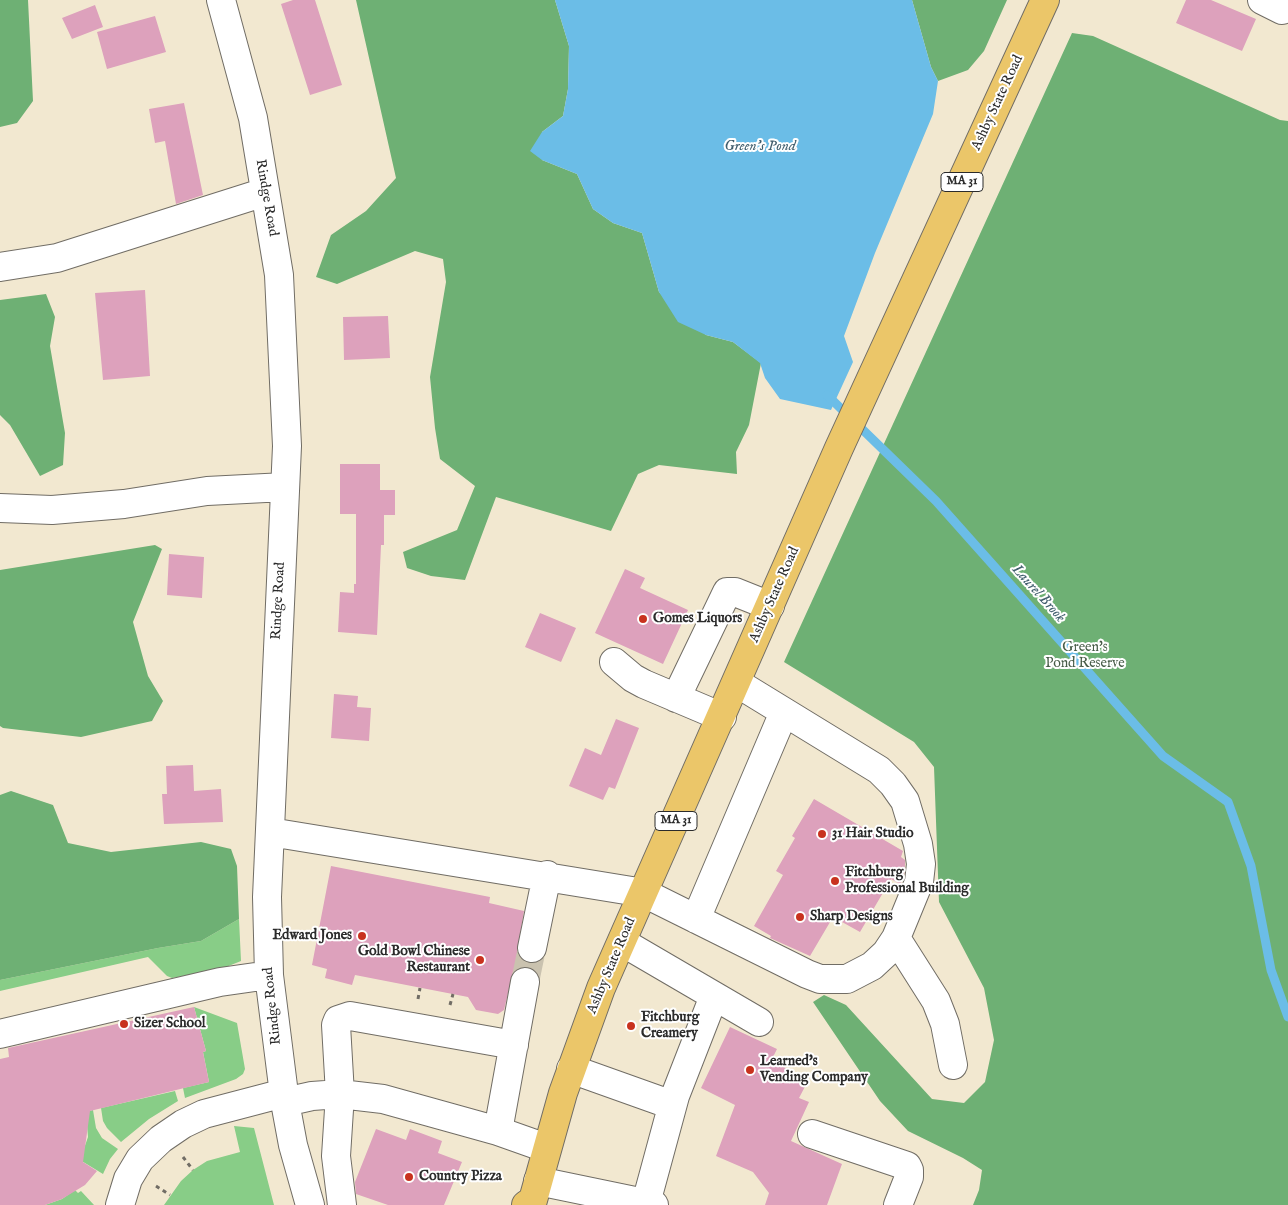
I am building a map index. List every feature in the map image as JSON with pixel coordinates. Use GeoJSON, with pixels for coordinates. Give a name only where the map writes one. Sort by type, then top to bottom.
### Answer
{"type":"FeatureCollection","features":[{"type":"Feature","properties":{"kind":"main road","name":"Ashby State Road"},"geometry":{"type":"LineString","coordinates":[[533,1198],[546,1148],[571,1069],[601,988],[839,448],[1045,0]]}},
{"type":"Feature","properties":{"kind":"street","name":"Rindge Road"},"geometry":{"type":"LineString","coordinates":[[221,0],[253,118],[279,275],[287,446],[267,897],[269,975],[284,1097],[293,1145],[310,1205]]}},
{"type":"Feature","properties":{"kind":"street"},"geometry":{"type":"LineString","coordinates":[[0,267],[57,258],[266,192]]}},
{"type":"Feature","properties":{"kind":"street"},"geometry":{"type":"LineString","coordinates":[[0,508],[52,510],[124,504],[207,491],[285,487]]}},
{"type":"Feature","properties":{"kind":"street"},"geometry":{"type":"LineString","coordinates":[[676,698],[728,592],[735,592],[770,606]]}},
{"type":"Feature","properties":{"kind":"street"},"geometry":{"type":"LineString","coordinates":[[614,662],[632,678],[722,717]]}},
{"type":"Feature","properties":{"kind":"street"},"geometry":{"type":"LineString","coordinates":[[270,832],[644,892],[820,979],[847,979],[872,966],[886,953],[896,938],[919,882],[921,864],[918,844],[904,801],[893,784],[878,770],[737,683]]}},
{"type":"Feature","properties":{"kind":"street"},"geometry":{"type":"LineString","coordinates":[[696,919],[784,712]]}},
{"type":"Feature","properties":{"kind":"street"},"geometry":{"type":"LineString","coordinates":[[532,948],[547,875]]}},
{"type":"Feature","properties":{"kind":"street"},"geometry":{"type":"LineString","coordinates":[[896,938],[936,1001],[945,1024],[953,1065]]}},
{"type":"Feature","properties":{"kind":"street"},"geometry":{"type":"LineString","coordinates":[[622,942],[759,1022]]}},
{"type":"Feature","properties":{"kind":"street"},"geometry":{"type":"LineString","coordinates":[[0,1034],[220,982],[269,975]]}},
{"type":"Feature","properties":{"kind":"street"},"geometry":{"type":"LineString","coordinates":[[498,1131],[525,982]]}},
{"type":"Feature","properties":{"kind":"street"},"geometry":{"type":"LineString","coordinates":[[533,1198],[650,1204],[672,1105],[714,996]]}},
{"type":"Feature","properties":{"kind":"street"},"geometry":{"type":"LineString","coordinates":[[342,1205],[336,1156],[340,1094],[336,1025],[338,1020],[343,1016],[514,1045]]}},
{"type":"Feature","properties":{"kind":"street"},"geometry":{"type":"LineString","coordinates":[[571,1069],[672,1105]]}},
{"type":"Feature","properties":{"kind":"street"},"geometry":{"type":"LineString","coordinates":[[120,1205],[128,1178],[140,1159],[160,1139],[183,1124],[204,1114],[284,1097],[340,1094],[383,1099],[498,1131],[546,1148]]}},
{"type":"Feature","properties":{"kind":"street"},"geometry":{"type":"LineString","coordinates":[[812,1134],[907,1166],[909,1177],[898,1205]]}},
{"type":"Feature","properties":{"kind":"path"},"geometry":{"type":"LineString","coordinates":[[178,1152],[193,1170]]}},
{"type":"Feature","properties":{"kind":"green space"},"geometry":{"type":"Polygon","coordinates":[[[0,0],[28,0],[33,101],[17,123],[0,127],[0,0]]]}},
{"type":"Feature","properties":{"kind":"green space"},"geometry":{"type":"Polygon","coordinates":[[[356,0],[555,0],[569,46],[568,89],[563,116],[542,132],[542,160],[577,174],[593,209],[613,223],[642,233],[659,292],[706,335],[733,342],[761,363],[749,425],[736,452],[737,474],[659,465],[638,474],[611,531],[496,497],[465,580],[431,576],[407,568],[403,552],[457,530],[475,486],[440,459],[435,428],[430,377],[446,282],[443,259],[415,251],[337,284],[316,277],[331,235],[366,211],[396,178],[356,0]]]}},
{"type":"Feature","properties":{"kind":"green space"},"geometry":{"type":"Polygon","coordinates":[[[912,0],[1007,0],[984,51],[968,70],[938,81],[931,67],[912,0]]]}},
{"type":"Feature","properties":{"kind":"green space","name":"Green's Pond Reserve"},"geometry":{"type":"Polygon","coordinates":[[[1072,33],[1093,36],[1280,120],[1288,121],[1288,1205],[973,1205],[979,1190],[982,1170],[963,1158],[908,1131],[880,1101],[813,1002],[824,995],[846,1005],[932,1099],[964,1103],[985,1082],[994,1040],[984,988],[939,902],[934,767],[914,742],[784,662],[1072,33]]]}},
{"type":"Feature","properties":{"kind":"green space"},"geometry":{"type":"Polygon","coordinates":[[[46,294],[55,317],[50,346],[65,433],[63,465],[40,476],[10,425],[0,415],[0,300],[46,294]]]}},
{"type":"Feature","properties":{"kind":"green space"},"geometry":{"type":"Polygon","coordinates":[[[155,545],[162,549],[133,622],[148,676],[163,701],[152,721],[81,737],[3,728],[0,726],[0,570],[155,545]]]}},
{"type":"Feature","properties":{"kind":"green space"},"geometry":{"type":"Polygon","coordinates":[[[11,791],[53,805],[68,843],[111,852],[201,842],[231,849],[237,866],[239,919],[201,941],[0,980],[0,795],[11,791]]]}},
{"type":"Feature","properties":{"kind":"green space"},"geometry":{"type":"Polygon","coordinates":[[[239,919],[241,961],[221,969],[172,978],[167,976],[148,957],[0,991],[0,980],[201,941],[239,919]]]}},
{"type":"Feature","properties":{"kind":"green space"},"geometry":{"type":"Polygon","coordinates":[[[194,1007],[237,1023],[245,1069],[243,1074],[236,1079],[185,1098],[183,1088],[209,1082],[203,1052],[206,1051],[194,1007]]]}},
{"type":"Feature","properties":{"kind":"green space"},"geometry":{"type":"Polygon","coordinates":[[[175,1091],[178,1101],[149,1119],[121,1142],[107,1128],[103,1121],[101,1108],[175,1091]]]}},
{"type":"Feature","properties":{"kind":"green space"},"geometry":{"type":"Polygon","coordinates":[[[93,1110],[96,1128],[102,1138],[118,1149],[110,1159],[103,1174],[80,1160],[88,1137],[86,1112],[93,1110]]]}},
{"type":"Feature","properties":{"kind":"green space"},"geometry":{"type":"Polygon","coordinates":[[[234,1126],[254,1128],[274,1205],[164,1205],[181,1181],[193,1170],[207,1161],[240,1152],[234,1126]]]}},
{"type":"Feature","properties":{"kind":"green space"},"geometry":{"type":"Polygon","coordinates":[[[75,1190],[78,1193],[81,1191],[94,1205],[45,1205],[62,1199],[75,1190]]]}},
{"type":"Feature","properties":{"kind":"water","name":"Green's Pond"},"geometry":{"type":"Polygon","coordinates":[[[555,0],[912,0],[931,67],[938,81],[933,114],[875,253],[844,336],[853,362],[831,410],[780,399],[765,378],[760,363],[733,342],[706,335],[678,322],[659,292],[642,233],[613,223],[593,209],[577,174],[542,160],[530,151],[542,132],[563,116],[568,89],[569,46],[555,0]]]}},
{"type":"Feature","properties":{"kind":"building"},"geometry":{"type":"Polygon","coordinates":[[[293,0],[315,0],[342,85],[310,95],[281,4],[293,0]]]}},
{"type":"Feature","properties":{"kind":"building"},"geometry":{"type":"Polygon","coordinates":[[[1186,0],[1211,0],[1256,19],[1242,51],[1176,23],[1186,0]]]}},
{"type":"Feature","properties":{"kind":"building"},"geometry":{"type":"Polygon","coordinates":[[[95,5],[103,27],[72,39],[62,18],[95,5]]]}},
{"type":"Feature","properties":{"kind":"building"},"geometry":{"type":"Polygon","coordinates":[[[155,16],[166,52],[107,69],[97,32],[155,16]]]}},
{"type":"Feature","properties":{"kind":"building"},"geometry":{"type":"Polygon","coordinates":[[[184,103],[203,195],[176,204],[165,141],[155,143],[149,109],[184,103]]]}},
{"type":"Feature","properties":{"kind":"building"},"geometry":{"type":"Polygon","coordinates":[[[145,290],[150,376],[103,380],[95,293],[145,290]]]}},
{"type":"Feature","properties":{"kind":"building"},"geometry":{"type":"Polygon","coordinates":[[[388,316],[390,358],[344,360],[343,317],[388,316]]]}},
{"type":"Feature","properties":{"kind":"building"},"geometry":{"type":"Polygon","coordinates":[[[340,464],[380,464],[380,490],[395,490],[395,515],[384,515],[384,545],[381,545],[377,635],[338,632],[340,592],[354,593],[354,584],[356,584],[356,514],[340,514],[340,464]]]}},
{"type":"Feature","properties":{"kind":"building"},"geometry":{"type":"Polygon","coordinates":[[[169,554],[204,557],[202,598],[167,595],[169,554]]]}},
{"type":"Feature","properties":{"kind":"building","name":"Gomes Liquors"},"geometry":{"type":"Polygon","coordinates":[[[625,569],[645,578],[640,588],[688,610],[663,664],[595,633],[625,569]]]}},
{"type":"Feature","properties":{"kind":"building"},"geometry":{"type":"Polygon","coordinates":[[[540,613],[576,628],[561,662],[525,647],[540,613]]]}},
{"type":"Feature","properties":{"kind":"building"},"geometry":{"type":"Polygon","coordinates":[[[334,694],[358,696],[357,707],[371,708],[369,741],[331,738],[334,694]]]}},
{"type":"Feature","properties":{"kind":"building"},"geometry":{"type":"Polygon","coordinates":[[[616,719],[639,728],[615,789],[609,787],[603,800],[569,786],[585,748],[601,755],[616,719]]]}},
{"type":"Feature","properties":{"kind":"building"},"geometry":{"type":"Polygon","coordinates":[[[193,765],[194,791],[221,789],[223,822],[164,824],[162,794],[167,794],[166,766],[193,765]]]}},
{"type":"Feature","properties":{"kind":"building","name":"Fitchburg Professional Building"},"geometry":{"type":"Polygon","coordinates":[[[814,799],[903,851],[901,857],[905,860],[905,864],[904,877],[900,884],[891,879],[860,932],[833,917],[810,956],[770,938],[771,936],[754,926],[783,875],[776,871],[795,838],[792,836],[814,799]]]}},
{"type":"Feature","properties":{"kind":"building"},"geometry":{"type":"Polygon","coordinates":[[[331,866],[490,897],[489,903],[524,911],[517,952],[522,960],[532,963],[531,968],[520,967],[513,972],[504,1010],[498,1014],[476,1010],[468,997],[355,975],[352,985],[325,978],[327,969],[312,965],[331,866]]]}},
{"type":"Feature","properties":{"kind":"building","name":"Sizer School"},"geometry":{"type":"Polygon","coordinates":[[[194,1007],[206,1051],[203,1052],[209,1082],[90,1111],[83,1162],[97,1171],[85,1185],[62,1199],[45,1205],[0,1205],[0,1059],[9,1057],[8,1048],[194,1007]]]}},
{"type":"Feature","properties":{"kind":"building"},"geometry":{"type":"Polygon","coordinates":[[[730,1027],[777,1049],[771,1061],[809,1079],[799,1098],[809,1102],[791,1141],[842,1164],[827,1205],[765,1205],[769,1193],[753,1172],[716,1156],[735,1105],[701,1088],[730,1027]]]}},
{"type":"Feature","properties":{"kind":"building"},"geometry":{"type":"Polygon","coordinates":[[[376,1129],[406,1140],[410,1129],[442,1141],[438,1153],[462,1162],[444,1205],[388,1205],[356,1194],[355,1182],[376,1129]]]}},
{"type":"Feature","properties":{"kind":"waterway","name":"Laurel Brook"},"geometry":{"type":"LineString","coordinates":[[827,395],[936,501],[1163,756],[1228,802],[1251,866],[1271,970],[1288,1017]]}},
{"type":"Feature","properties":{"kind":"tunnel"},"geometry":{"type":"LineString","coordinates":[[525,982],[532,948]]}},
{"type":"Feature","properties":{"kind":"place","name":"Gomes Liquors"},"geometry":{"type":"Point","coordinates":[643,619]}},
{"type":"Feature","properties":{"kind":"place","name":"31 Hair Studio"},"geometry":{"type":"Point","coordinates":[822,834]}},
{"type":"Feature","properties":{"kind":"place","name":"Fitchburg Professional Building"},"geometry":{"type":"Point","coordinates":[835,881]}},
{"type":"Feature","properties":{"kind":"place","name":"Sharp Designs"},"geometry":{"type":"Point","coordinates":[800,917]}},
{"type":"Feature","properties":{"kind":"place","name":"Edward Jones"},"geometry":{"type":"Point","coordinates":[362,936]}},
{"type":"Feature","properties":{"kind":"place","name":"Gold Bowl Chinese Restaurant"},"geometry":{"type":"Point","coordinates":[480,960]}},
{"type":"Feature","properties":{"kind":"place","name":"Sizer School"},"geometry":{"type":"Point","coordinates":[124,1024]}},
{"type":"Feature","properties":{"kind":"place","name":"Fitchburg Creamery"},"geometry":{"type":"Point","coordinates":[631,1026]}},
{"type":"Feature","properties":{"kind":"place","name":"Learned's Vending Company"},"geometry":{"type":"Point","coordinates":[750,1070]}},
{"type":"Feature","properties":{"kind":"place","name":"Country Pizza"},"geometry":{"type":"Point","coordinates":[409,1177]}}]}
